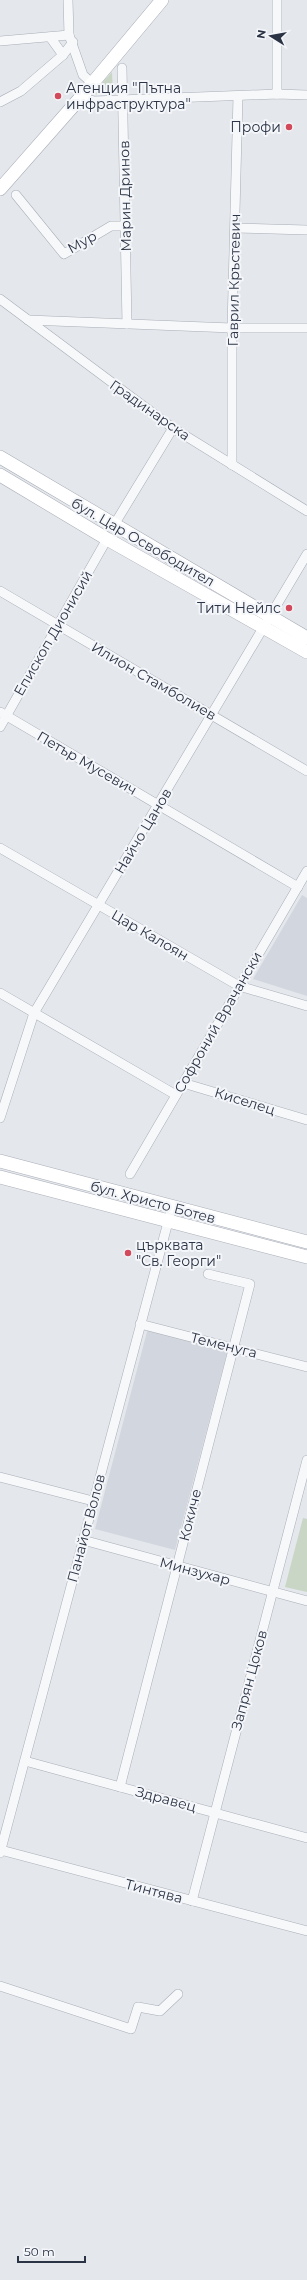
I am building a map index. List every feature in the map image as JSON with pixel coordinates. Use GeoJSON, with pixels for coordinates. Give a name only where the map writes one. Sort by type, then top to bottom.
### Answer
{"type":"FeatureCollection","features":[{"type":"Feature","properties":{"kind":"street"},"geometry":{"type":"LineString","coordinates":[[68,0],[71,39],[83,75],[92,83]]}},
{"type":"Feature","properties":{"kind":"street"},"geometry":{"type":"LineString","coordinates":[[0,189],[81,97],[162,0]]}},
{"type":"Feature","properties":{"kind":"street"},"geometry":{"type":"LineString","coordinates":[[277,0],[277,94]]}},
{"type":"Feature","properties":{"kind":"street"},"geometry":{"type":"LineString","coordinates":[[0,41],[50,37],[71,39]]}},
{"type":"Feature","properties":{"kind":"street"},"geometry":{"type":"LineString","coordinates":[[50,37],[63,55]]}},
{"type":"Feature","properties":{"kind":"street"},"geometry":{"type":"LineString","coordinates":[[0,102],[21,91],[63,55],[71,39]]}},
{"type":"Feature","properties":{"kind":"street","name":"Марин Дринов"},"geometry":{"type":"LineString","coordinates":[[122,68],[124,99],[126,324]]}},
{"type":"Feature","properties":{"kind":"street"},"geometry":{"type":"LineString","coordinates":[[81,97],[94,101],[277,94],[307,95]]}},
{"type":"Feature","properties":{"kind":"street","name":"Гаврил Кръстевич"},"geometry":{"type":"LineString","coordinates":[[232,465],[232,328],[238,96]]}},
{"type":"Feature","properties":{"kind":"street","name":"Мур"},"geometry":{"type":"LineString","coordinates":[[16,195],[64,254],[111,226],[125,226]]}},
{"type":"Feature","properties":{"kind":"street"},"geometry":{"type":"LineString","coordinates":[[235,228],[307,230]]}},
{"type":"Feature","properties":{"kind":"street","name":"Градинарска"},"geometry":{"type":"LineString","coordinates":[[0,299],[173,428],[307,512]]}},
{"type":"Feature","properties":{"kind":"street"},"geometry":{"type":"LineString","coordinates":[[28,320],[232,328],[307,328]]}},
{"type":"Feature","properties":{"kind":"street"},"geometry":{"type":"LineString","coordinates":[[114,525],[173,428]]}},
{"type":"Feature","properties":{"kind":"street","name":"бул. Цар Освободител"},"geometry":{"type":"LineString","coordinates":[[0,457],[114,525],[268,623],[307,652]]}},
{"type":"Feature","properties":{"kind":"street","name":"бул. Цар Освободител"},"geometry":{"type":"LineString","coordinates":[[0,475],[107,539],[268,623],[307,638]]}},
{"type":"Feature","properties":{"kind":"street","name":"Епископ Дионисий"},"geometry":{"type":"LineString","coordinates":[[0,727],[3,714],[58,625],[107,539]]}},
{"type":"Feature","properties":{"kind":"street","name":"Найчо Цанов"},"geometry":{"type":"LineString","coordinates":[[0,1118],[4,1088],[34,1013],[159,805],[210,714],[268,623],[307,554]]}},
{"type":"Feature","properties":{"kind":"street","name":"Илион Стамболиев"},"geometry":{"type":"LineString","coordinates":[[0,591],[307,771]]}},
{"type":"Feature","properties":{"kind":"street","name":"Петър Мусевич"},"geometry":{"type":"LineString","coordinates":[[3,714],[298,886]]}},
{"type":"Feature","properties":{"kind":"street","name":"Цар Калоян"},"geometry":{"type":"LineString","coordinates":[[0,848],[240,986],[307,1006]]}},
{"type":"Feature","properties":{"kind":"street","name":"Софроний Врачански"},"geometry":{"type":"LineString","coordinates":[[130,1174],[307,871]]}},
{"type":"Feature","properties":{"kind":"street"},"geometry":{"type":"LineString","coordinates":[[0,993],[176,1095]]}},
{"type":"Feature","properties":{"kind":"street","name":"Киселец"},"geometry":{"type":"LineString","coordinates":[[183,1083],[307,1120]]}},
{"type":"Feature","properties":{"kind":"street","name":"бул. Христо Ботев"},"geometry":{"type":"LineString","coordinates":[[0,1161],[307,1242]]}},
{"type":"Feature","properties":{"kind":"street","name":"бул. Христо Ботев"},"geometry":{"type":"LineString","coordinates":[[0,1177],[307,1256]]}},
{"type":"Feature","properties":{"kind":"street","name":"Панайот Волов"},"geometry":{"type":"LineString","coordinates":[[0,1851],[172,1207]]}},
{"type":"Feature","properties":{"kind":"street","name":"Кокиче"},"geometry":{"type":"LineString","coordinates":[[120,1787],[232,1348],[250,1284],[208,1274]]}},
{"type":"Feature","properties":{"kind":"street","name":"Теменуга"},"geometry":{"type":"LineString","coordinates":[[140,1324],[307,1367]]}},
{"type":"Feature","properties":{"kind":"street","name":"Запрян Цоков"},"geometry":{"type":"LineString","coordinates":[[192,1901],[307,1460]]}},
{"type":"Feature","properties":{"kind":"street"},"geometry":{"type":"LineString","coordinates":[[0,1477],[93,1501]]}},
{"type":"Feature","properties":{"kind":"street","name":"Минзухар"},"geometry":{"type":"LineString","coordinates":[[83,1540],[307,1601]]}},
{"type":"Feature","properties":{"kind":"street","name":"Здравец"},"geometry":{"type":"LineString","coordinates":[[24,1760],[307,1838]]}},
{"type":"Feature","properties":{"kind":"street","name":"Тинтява"},"geometry":{"type":"LineString","coordinates":[[0,1851],[307,1931]]}},
{"type":"Feature","properties":{"kind":"street"},"geometry":{"type":"LineString","coordinates":[[0,1986],[131,2029],[138,2007],[160,2011],[178,1994]]}},
{"type":"Feature","properties":{"kind":"shaded area"},"geometry":{"type":"Polygon","coordinates":[[[302,895],[307,898],[307,996],[253,979],[302,895]]]}},
{"type":"Feature","properties":{"kind":"shaded area"},"geometry":{"type":"Polygon","coordinates":[[[148,1328],[228,1349],[175,1550],[95,1529],[148,1328]]]}},
{"type":"Feature","properties":{"kind":"green space"},"geometry":{"type":"Polygon","coordinates":[[[112,72],[113,95],[92,94],[112,72]]]}},
{"type":"Feature","properties":{"kind":"green space"},"geometry":{"type":"Polygon","coordinates":[[[303,1518],[307,1519],[307,1592],[285,1587],[303,1518]]]}},
{"type":"Feature","properties":{"kind":"place","name":"Агенция \"Пътна инфраструктура\""},"geometry":{"type":"Point","coordinates":[58,96]}},
{"type":"Feature","properties":{"kind":"place","name":"Профи"},"geometry":{"type":"Point","coordinates":[289,127]}},
{"type":"Feature","properties":{"kind":"place","name":"Тити Нейлс"},"geometry":{"type":"Point","coordinates":[289,608]}},
{"type":"Feature","properties":{"kind":"place","name":"църквата \"Св. Георги\""},"geometry":{"type":"Point","coordinates":[128,1253]}}]}
